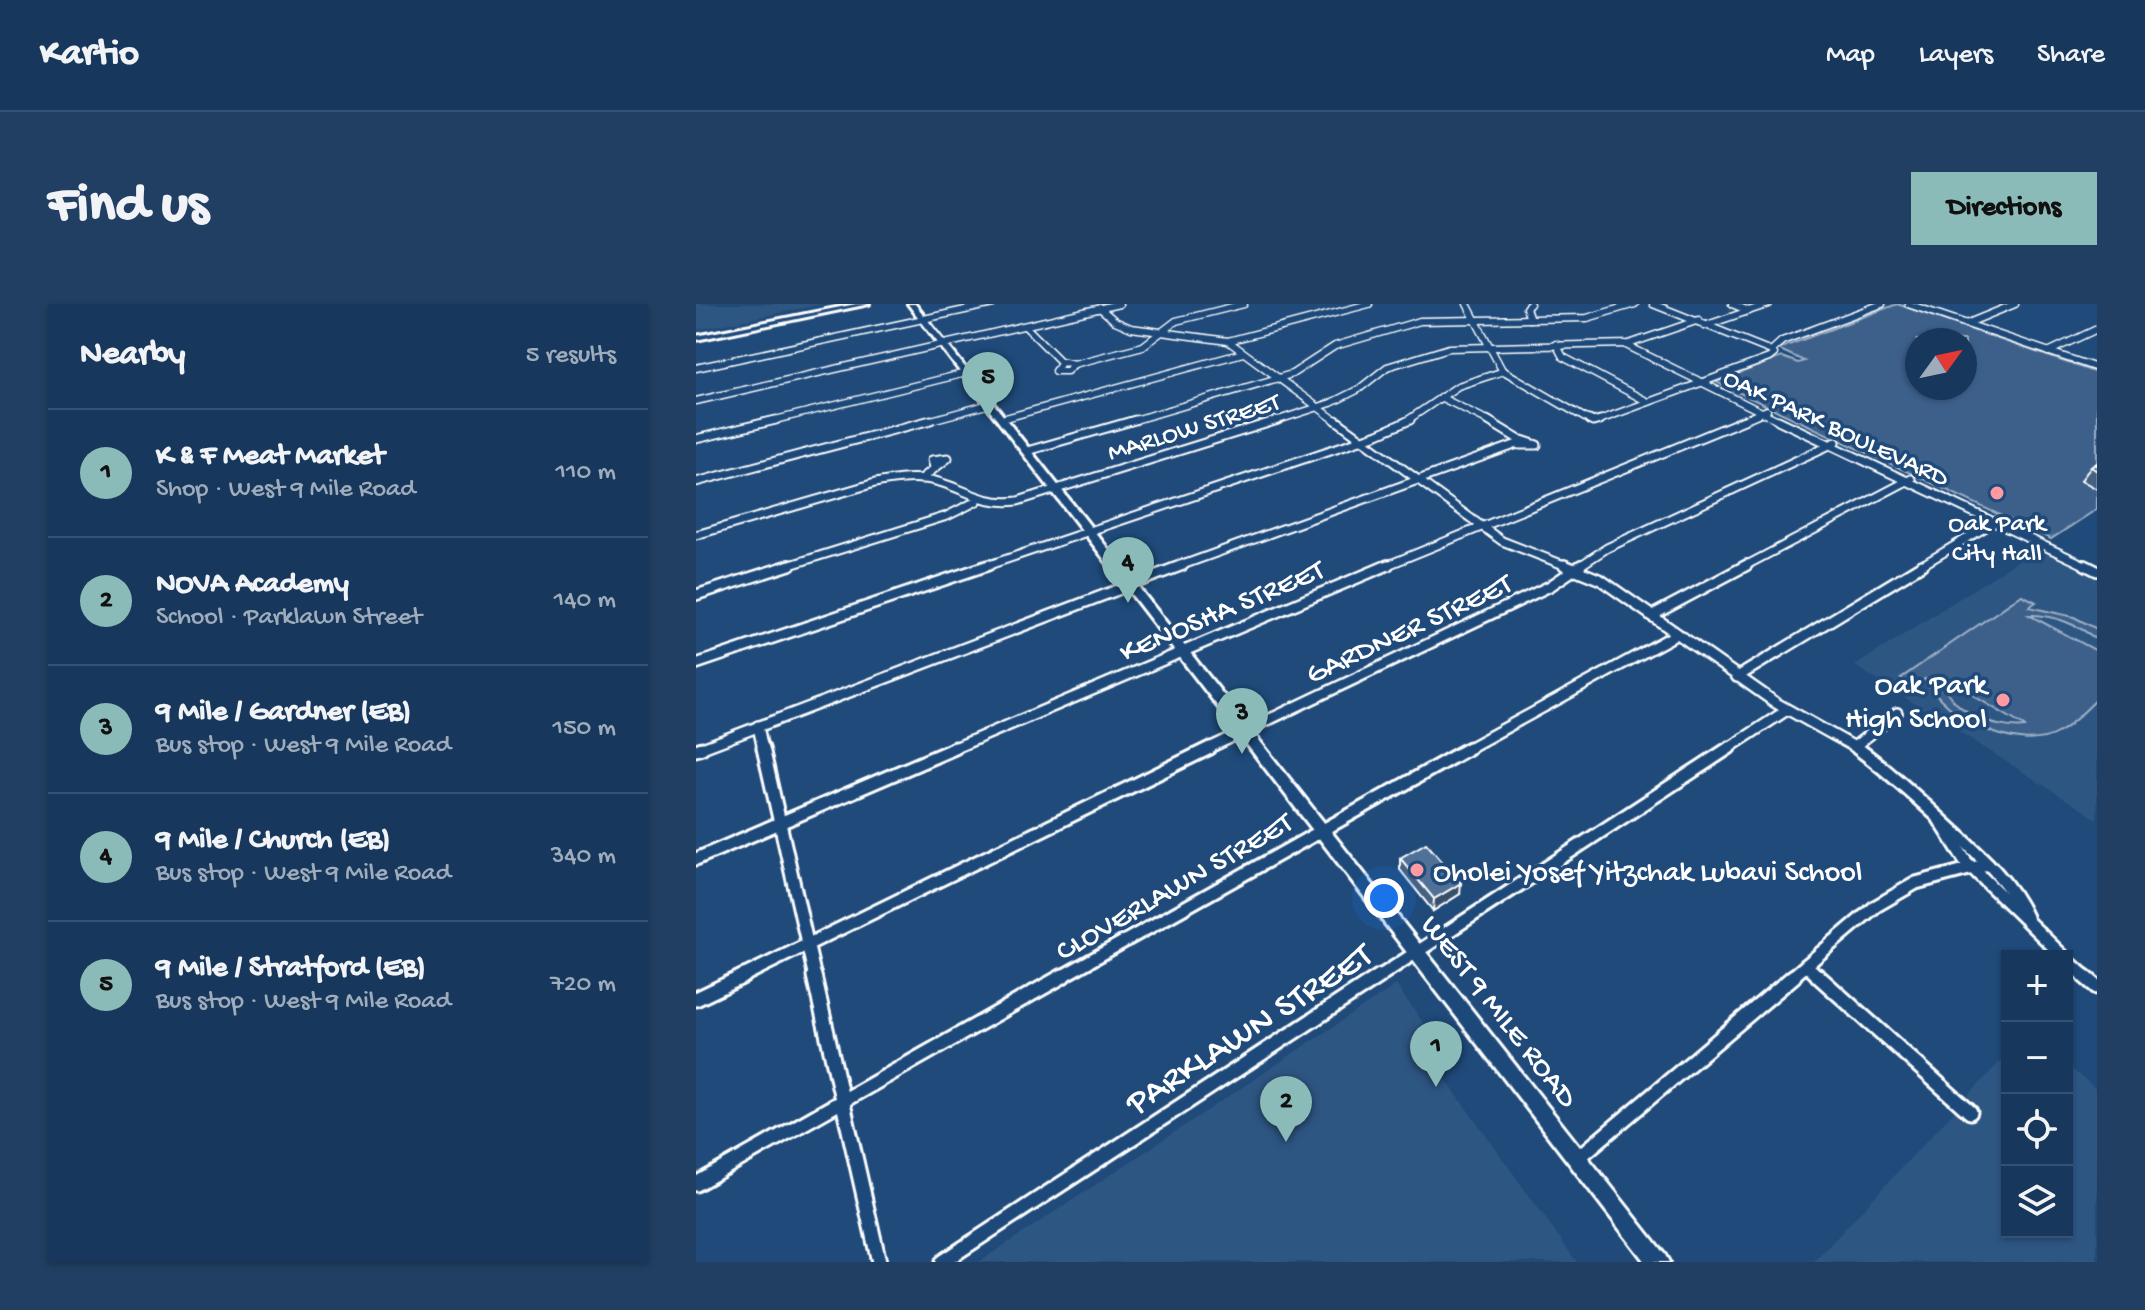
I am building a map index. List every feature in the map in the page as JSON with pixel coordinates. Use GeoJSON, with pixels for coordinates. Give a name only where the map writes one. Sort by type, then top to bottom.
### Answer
{"type":"FeatureCollection","features":[{"type":"Feature","properties":{"kind":"main road"},"geometry":{"type":"LineString","coordinates":[[816,312],[840,304]]}},
{"type":"Feature","properties":{"kind":"main road"},"geometry":{"type":"LineString","coordinates":[[696,335],[866,304]]}},
{"type":"Feature","properties":{"kind":"main road","name":"WEST 9 MILE ROAD"},"geometry":{"type":"LineString","coordinates":[[911,304],[1658,1262]]}},
{"type":"Feature","properties":{"kind":"street"},"geometry":{"type":"LineString","coordinates":[[696,368],[993,304]]}},
{"type":"Feature","properties":{"kind":"street"},"geometry":{"type":"LineString","coordinates":[[696,401],[1119,304]]}},
{"type":"Feature","properties":{"kind":"street"},"geometry":{"type":"LineString","coordinates":[[1025,326],[1062,362],[1074,364],[1143,346],[1179,320],[1244,304]]}},
{"type":"Feature","properties":{"kind":"street"},"geometry":{"type":"LineString","coordinates":[[1100,308],[1123,326],[1228,341],[1369,304]]}},
{"type":"Feature","properties":{"kind":"street"},"geometry":{"type":"LineString","coordinates":[[1467,304],[1504,371],[1593,422],[1772,356],[1771,351],[1782,341],[1882,304]]}},
{"type":"Feature","properties":{"kind":"street"},"geometry":{"type":"LineString","coordinates":[[1530,304],[1526,308],[1530,319]]}},
{"type":"Feature","properties":{"kind":"street"},"geometry":{"type":"LineString","coordinates":[[1027,451],[1278,378],[1296,372],[1326,351],[1424,320],[1589,318],[1635,304]]}},
{"type":"Feature","properties":{"kind":"street","name":"OAK PARK BOULEVARD"},"geometry":{"type":"LineString","coordinates":[[1653,304],[1771,351]]}},
{"type":"Feature","properties":{"kind":"street","name":"OAK PARK BOULEVARD"},"geometry":{"type":"LineString","coordinates":[[1662,304],[1702,323]]}},
{"type":"Feature","properties":{"kind":"street"},"geometry":{"type":"LineString","coordinates":[[1732,304],[1749,311]]}},
{"type":"Feature","properties":{"kind":"street","name":"MARLOW STREET"},"geometry":{"type":"LineString","coordinates":[[696,535],[875,483],[921,479],[948,485],[977,501],[1007,503],[1317,407],[1351,394],[1387,367],[1455,347],[1624,344],[1769,304]]}},
{"type":"Feature","properties":{"kind":"street"},"geometry":{"type":"LineString","coordinates":[[1908,304],[2097,368]]}},
{"type":"Feature","properties":{"kind":"street"},"geometry":{"type":"LineString","coordinates":[[1966,324],[2015,304]]}},
{"type":"Feature","properties":{"kind":"street"},"geometry":{"type":"LineString","coordinates":[[2048,352],[2097,329]]}},
{"type":"Feature","properties":{"kind":"street"},"geometry":{"type":"LineString","coordinates":[[1228,341],[1482,528],[1512,547],[1576,568],[1601,580],[1787,710],[1855,746],[1904,783],[1962,836],[2015,893],[2026,917]]}},
{"type":"Feature","properties":{"kind":"street"},"geometry":{"type":"LineString","coordinates":[[1556,344],[1563,357],[1648,402]]}},
{"type":"Feature","properties":{"kind":"street","name":"OAK PARK BOULEVARD"},"geometry":{"type":"LineString","coordinates":[[1624,344],[2097,571]]}},
{"type":"Feature","properties":{"kind":"street"},"geometry":{"type":"LineString","coordinates":[[1002,419],[1243,353]]}},
{"type":"Feature","properties":{"kind":"street"},"geometry":{"type":"LineString","coordinates":[[1062,362],[1055,371],[1067,371],[1074,364]]}},
{"type":"Feature","properties":{"kind":"street"},"geometry":{"type":"LineString","coordinates":[[696,664],[1361,440],[1411,419],[1462,384],[1504,371]]}},
{"type":"Feature","properties":{"kind":"street"},"geometry":{"type":"LineString","coordinates":[[696,439],[966,373]]}},
{"type":"Feature","properties":{"kind":"street"},"geometry":{"type":"LineString","coordinates":[[696,750],[1521,442],[1440,397]]}},
{"type":"Feature","properties":{"kind":"street"},"geometry":{"type":"LineString","coordinates":[[696,472],[697,482],[990,404]]}},
{"type":"Feature","properties":{"kind":"street","name":"KENOSHA STREET"},"geometry":{"type":"LineString","coordinates":[[696,859],[1183,651],[1764,411]]}},
{"type":"Feature","properties":{"kind":"street","name":"GARDNER STREET"},"geometry":{"type":"LineString","coordinates":[[696,999],[1550,586],[1607,548],[1833,443]]}},
{"type":"Feature","properties":{"kind":"street"},"geometry":{"type":"LineString","coordinates":[[921,479],[934,467]]}},
{"type":"Feature","properties":{"kind":"street"},"geometry":{"type":"LineString","coordinates":[[1651,616],[1910,480]]}},
{"type":"Feature","properties":{"kind":"street"},"geometry":{"type":"LineString","coordinates":[[696,595],[947,516],[977,501]]}},
{"type":"Feature","properties":{"kind":"street"},"geometry":{"type":"LineString","coordinates":[[1737,677],[1997,521]]}},
{"type":"Feature","properties":{"kind":"street","name":"OAK PARK BOULEVARD"},"geometry":{"type":"LineString","coordinates":[[1997,521],[2097,565]]}},
{"type":"Feature","properties":{"kind":"street","name":"CLOVERLAWN STREET"},"geometry":{"type":"LineString","coordinates":[[696,1184],[1677,634]]}},
{"type":"Feature","properties":{"kind":"street","name":"PARKLAWN STREET"},"geometry":{"type":"LineString","coordinates":[[942,1262],[1787,710]]}},
{"type":"Feature","properties":{"kind":"street"},"geometry":{"type":"LineString","coordinates":[[1855,746],[1897,713]]}},
{"type":"Feature","properties":{"kind":"street"},"geometry":{"type":"LineString","coordinates":[[758,726],[879,1262]]}},
{"type":"Feature","properties":{"kind":"street"},"geometry":{"type":"LineString","coordinates":[[1939,818],[1945,835],[1972,868],[2057,950]]}},
{"type":"Feature","properties":{"kind":"street"},"geometry":{"type":"LineString","coordinates":[[1578,1158],[1876,906],[1902,890],[1988,864]]}},
{"type":"Feature","properties":{"kind":"street"},"geometry":{"type":"LineString","coordinates":[[1806,965],[1970,1112]]}},
{"type":"Feature","properties":{"kind":"street"},"geometry":{"type":"LineString","coordinates":[[2073,965],[2097,987]]}},
{"type":"Feature","properties":{"kind":"shaded area"},"geometry":{"type":"Polygon","coordinates":[[[696,304],[823,304],[696,330],[696,304]]]}},
{"type":"Feature","properties":{"kind":"shaded area"},"geometry":{"type":"Polygon","coordinates":[[[1897,304],[1967,328],[1905,328],[1905,400],[1977,400],[1977,332],[2097,373],[2097,509],[2051,539],[1716,382],[1782,357],[1798,363],[1804,361],[1778,349],[1897,304]]]}},
{"type":"Feature","properties":{"kind":"shaded area","name":"Oak Park High School"},"geometry":{"type":"Polygon","coordinates":[[[2031,552],[2042,557],[2048,553],[2097,576],[2097,819],[1855,666],[2031,552]]]}},
{"type":"Feature","properties":{"kind":"shaded area"},"geometry":{"type":"Polygon","coordinates":[[[2022,595],[2036,602],[2029,607],[2074,617],[2097,629],[2097,640],[2065,622],[2047,616],[2029,615],[2097,651],[2097,699],[2064,729],[2042,738],[2004,736],[1984,729],[1949,706],[1925,679],[1914,686],[1901,678],[2022,595]],[[1942,677],[1952,699],[1974,716],[2000,725],[2025,727],[1942,677]]]}},
{"type":"Feature","properties":{"kind":"shaded area"},"geometry":{"type":"Polygon","coordinates":[[[1396,985],[1438,1043],[1426,1052],[1577,1262],[979,1262],[1396,985]]]}},
{"type":"Feature","properties":{"kind":"shaded area"},"geometry":{"type":"Polygon","coordinates":[[[2001,1060],[2001,1238],[2073,1238],[2073,1070],[2097,1090],[2097,1262],[1814,1262],[2001,1060]]]}},
{"type":"Feature","properties":{"kind":"building"},"geometry":{"type":"Polygon","coordinates":[[[1426,843],[1461,883],[1434,899],[1400,858],[1426,843]]]}},
{"type":"Feature","properties":{"kind":"place","name":"9 Mile / Stratford (EB)"},"geometry":{"type":"Point","coordinates":[988,418]}},
{"type":"Feature","properties":{"kind":"place","name":"Oak Park City Hall"},"geometry":{"type":"Point","coordinates":[1997,493]}},
{"type":"Feature","properties":{"kind":"place","name":"9 Mile / Church (EB)"},"geometry":{"type":"Point","coordinates":[1128,603]}},
{"type":"Feature","properties":{"kind":"place","name":"Oak Park High School"},"geometry":{"type":"Point","coordinates":[2003,700]}},
{"type":"Feature","properties":{"kind":"place","name":"9 Mile / Gardner (EB)"},"geometry":{"type":"Point","coordinates":[1242,754]}},
{"type":"Feature","properties":{"kind":"place","name":"Oholei Yosef Yitzchak Lubavi School"},"geometry":{"type":"Point","coordinates":[1417,870]}},
{"type":"Feature","properties":{"kind":"place","name":"K & F Meat Market"},"geometry":{"type":"Point","coordinates":[1436,1087]}},
{"type":"Feature","properties":{"kind":"place","name":"NOVA Academy"},"geometry":{"type":"Point","coordinates":[1286,1142]}}]}
